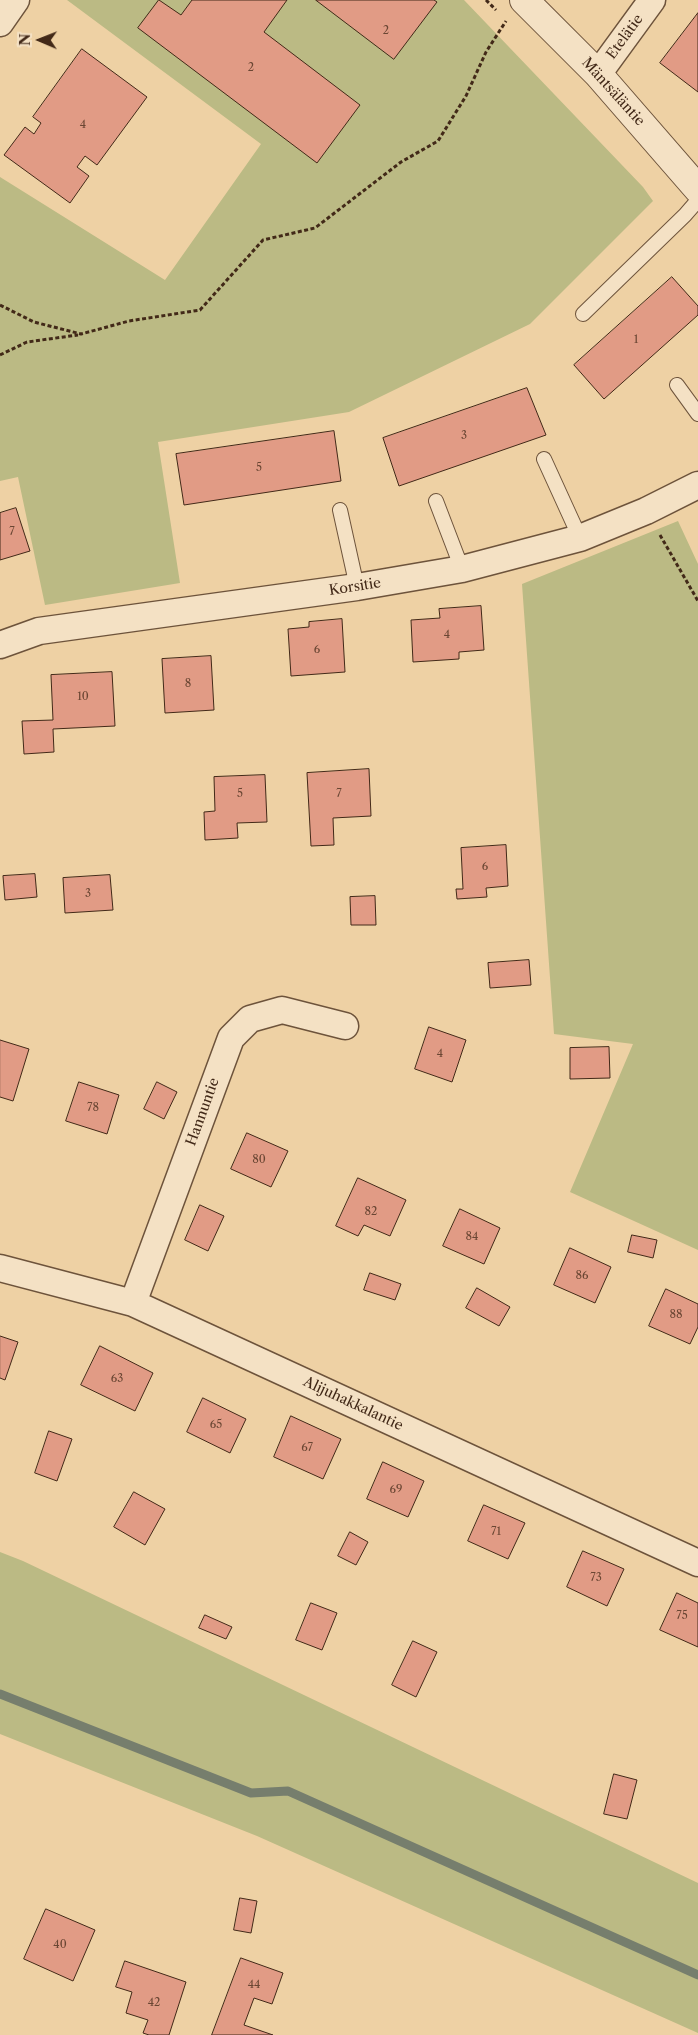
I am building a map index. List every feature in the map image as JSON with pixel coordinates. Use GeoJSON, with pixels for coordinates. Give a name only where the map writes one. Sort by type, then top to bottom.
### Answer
{"type":"FeatureCollection","features":[{"type":"Feature","properties":{"kind":"street"},"geometry":{"type":"LineString","coordinates":[[0,23],[16,0]]}},
{"type":"Feature","properties":{"kind":"street","name":"Etelätie"},"geometry":{"type":"LineString","coordinates":[[598,74],[652,0]]}},
{"type":"Feature","properties":{"kind":"street","name":"Mäntsäläntie"},"geometry":{"type":"LineString","coordinates":[[515,10],[598,74],[698,189]]}},
{"type":"Feature","properties":{"kind":"street","name":"Korsitie"},"geometry":{"type":"LineString","coordinates":[[0,645],[39,631],[357,587],[462,568],[580,538],[646,511],[698,485]]}},
{"type":"Feature","properties":{"kind":"street","name":"Hannuntie"},"geometry":{"type":"LineString","coordinates":[[133,1303],[231,1038],[250,1019],[282,1010],[345,1026]]}},
{"type":"Feature","properties":{"kind":"street","name":"Alijuhakkalantie"},"geometry":{"type":"LineString","coordinates":[[0,1268],[133,1303],[698,1563]]}},
{"type":"Feature","properties":{"kind":"lane"},"geometry":{"type":"LineString","coordinates":[[584,314],[698,200]]}},
{"type":"Feature","properties":{"kind":"lane"},"geometry":{"type":"LineString","coordinates":[[677,385],[698,414]]}},
{"type":"Feature","properties":{"kind":"lane"},"geometry":{"type":"LineString","coordinates":[[544,459],[580,538]]}},
{"type":"Feature","properties":{"kind":"lane"},"geometry":{"type":"LineString","coordinates":[[436,501],[462,568]]}},
{"type":"Feature","properties":{"kind":"lane"},"geometry":{"type":"LineString","coordinates":[[340,510],[357,587]]}},
{"type":"Feature","properties":{"kind":"path"},"geometry":{"type":"LineString","coordinates":[[0,355],[27,342],[81,334],[129,321],[200,310],[263,240],[315,228],[401,162],[438,141],[466,96],[486,52],[515,10]]}},
{"type":"Feature","properties":{"kind":"path"},"geometry":{"type":"LineString","coordinates":[[0,305],[34,322],[81,334]]}},
{"type":"Feature","properties":{"kind":"path"},"geometry":{"type":"LineString","coordinates":[[646,511],[698,601]]}},
{"type":"Feature","properties":{"kind":"shaded area"},"geometry":{"type":"Polygon","coordinates":[[[67,0],[464,0],[643,187],[653,201],[530,324],[349,412],[158,442],[180,583],[45,605],[18,477],[0,481],[0,177],[165,280],[261,144],[67,0]]]}},
{"type":"Feature","properties":{"kind":"shaded area"},"geometry":{"type":"Polygon","coordinates":[[[678,521],[698,564],[698,1250],[570,1192],[633,1044],[554,1034],[522,584],[678,521]]]}},
{"type":"Feature","properties":{"kind":"shaded area"},"geometry":{"type":"Polygon","coordinates":[[[0,1552],[23,1561],[698,1883],[698,2033],[257,1836],[0,1734],[0,1552]]]}},
{"type":"Feature","properties":{"kind":"building"},"geometry":{"type":"Polygon","coordinates":[[[159,0],[181,15],[192,0],[287,0],[264,32],[360,105],[317,163],[138,28],[159,0]]]}},
{"type":"Feature","properties":{"kind":"building"},"geometry":{"type":"Polygon","coordinates":[[[316,0],[434,0],[437,2],[394,59],[316,0]]]}},
{"type":"Feature","properties":{"kind":"building"},"geometry":{"type":"Polygon","coordinates":[[[698,13],[698,92],[660,63],[698,13]]]}},
{"type":"Feature","properties":{"kind":"building"},"geometry":{"type":"Polygon","coordinates":[[[82,49],[147,97],[97,165],[85,156],[77,167],[89,176],[70,203],[4,155],[25,127],[34,134],[41,123],[33,117],[82,49]]]}},
{"type":"Feature","properties":{"kind":"building"},"geometry":{"type":"Polygon","coordinates":[[[672,277],[698,306],[698,315],[604,399],[574,365],[672,277]]]}},
{"type":"Feature","properties":{"kind":"building"},"geometry":{"type":"Polygon","coordinates":[[[527,388],[546,435],[399,486],[383,438],[527,388]]]}},
{"type":"Feature","properties":{"kind":"building"},"geometry":{"type":"Polygon","coordinates":[[[334,431],[341,481],[184,505],[176,454],[334,431]]]}},
{"type":"Feature","properties":{"kind":"building"},"geometry":{"type":"Polygon","coordinates":[[[16,508],[30,551],[0,560],[0,513],[16,508]]]}},
{"type":"Feature","properties":{"kind":"building"},"geometry":{"type":"Polygon","coordinates":[[[481,606],[484,650],[459,652],[459,659],[413,662],[411,620],[440,618],[439,609],[481,606]]]}},
{"type":"Feature","properties":{"kind":"building"},"geometry":{"type":"Polygon","coordinates":[[[342,619],[345,672],[291,676],[288,629],[309,627],[309,622],[342,619]]]}},
{"type":"Feature","properties":{"kind":"building"},"geometry":{"type":"Polygon","coordinates":[[[211,656],[214,710],[165,713],[162,659],[211,656]]]}},
{"type":"Feature","properties":{"kind":"building"},"geometry":{"type":"Polygon","coordinates":[[[112,672],[115,726],[53,729],[54,752],[24,754],[22,721],[53,720],[51,675],[112,672]]]}},
{"type":"Feature","properties":{"kind":"building"},"geometry":{"type":"Polygon","coordinates":[[[369,769],[371,816],[333,818],[334,845],[311,846],[307,773],[369,769]]]}},
{"type":"Feature","properties":{"kind":"building"},"geometry":{"type":"Polygon","coordinates":[[[265,775],[267,822],[237,823],[238,838],[205,840],[204,812],[215,811],[214,777],[265,775]]]}},
{"type":"Feature","properties":{"kind":"building"},"geometry":{"type":"Polygon","coordinates":[[[506,845],[508,886],[486,888],[487,897],[457,899],[456,889],[463,889],[461,848],[506,845]]]}},
{"type":"Feature","properties":{"kind":"building"},"geometry":{"type":"Polygon","coordinates":[[[35,874],[37,897],[5,900],[3,876],[35,874]]]}},
{"type":"Feature","properties":{"kind":"building"},"geometry":{"type":"Polygon","coordinates":[[[110,875],[113,910],[65,913],[63,878],[110,875]]]}},
{"type":"Feature","properties":{"kind":"building"},"geometry":{"type":"Polygon","coordinates":[[[375,896],[376,925],[351,925],[350,897],[375,896]]]}},
{"type":"Feature","properties":{"kind":"building"},"geometry":{"type":"Polygon","coordinates":[[[529,960],[531,985],[490,988],[488,963],[529,960]]]}},
{"type":"Feature","properties":{"kind":"building"},"geometry":{"type":"Polygon","coordinates":[[[429,1027],[466,1040],[452,1082],[415,1069],[429,1027]]]}},
{"type":"Feature","properties":{"kind":"building"},"geometry":{"type":"Polygon","coordinates":[[[0,1040],[29,1049],[13,1101],[0,1097],[0,1040]]]}},
{"type":"Feature","properties":{"kind":"building"},"geometry":{"type":"Polygon","coordinates":[[[609,1047],[610,1078],[570,1079],[570,1048],[609,1047]]]}},
{"type":"Feature","properties":{"kind":"building"},"geometry":{"type":"Polygon","coordinates":[[[79,1082],[119,1095],[107,1134],[66,1121],[79,1082]]]}},
{"type":"Feature","properties":{"kind":"building"},"geometry":{"type":"Polygon","coordinates":[[[157,1082],[177,1092],[164,1119],[144,1109],[157,1082]]]}},
{"type":"Feature","properties":{"kind":"building"},"geometry":{"type":"Polygon","coordinates":[[[247,1133],[288,1151],[271,1187],[231,1169],[247,1133]]]}},
{"type":"Feature","properties":{"kind":"building"},"geometry":{"type":"Polygon","coordinates":[[[358,1178],[406,1200],[390,1236],[364,1225],[358,1236],[336,1226],[358,1178]]]}},
{"type":"Feature","properties":{"kind":"building"},"geometry":{"type":"Polygon","coordinates":[[[200,1205],[224,1216],[208,1251],[185,1240],[200,1205]]]}},
{"type":"Feature","properties":{"kind":"building"},"geometry":{"type":"Polygon","coordinates":[[[460,1209],[500,1228],[484,1264],[443,1246],[460,1209]]]}},
{"type":"Feature","properties":{"kind":"building"},"geometry":{"type":"Polygon","coordinates":[[[632,1235],[657,1240],[653,1258],[628,1252],[632,1235]]]}},
{"type":"Feature","properties":{"kind":"building"},"geometry":{"type":"Polygon","coordinates":[[[570,1248],[611,1267],[595,1303],[554,1285],[570,1248]]]}},
{"type":"Feature","properties":{"kind":"building"},"geometry":{"type":"Polygon","coordinates":[[[370,1273],[401,1284],[395,1300],[364,1290],[370,1273]]]}},
{"type":"Feature","properties":{"kind":"building"},"geometry":{"type":"Polygon","coordinates":[[[477,1288],[510,1307],[499,1326],[466,1308],[477,1288]]]}},
{"type":"Feature","properties":{"kind":"building"},"geometry":{"type":"Polygon","coordinates":[[[666,1289],[698,1304],[698,1327],[690,1344],[649,1326],[666,1289]]]}},
{"type":"Feature","properties":{"kind":"building"},"geometry":{"type":"Polygon","coordinates":[[[0,1336],[18,1342],[5,1380],[0,1378],[0,1336]]]}},
{"type":"Feature","properties":{"kind":"building"},"geometry":{"type":"Polygon","coordinates":[[[100,1346],[153,1373],[135,1411],[81,1385],[100,1346]]]}},
{"type":"Feature","properties":{"kind":"building"},"geometry":{"type":"Polygon","coordinates":[[[203,1398],[246,1419],[230,1453],[187,1432],[203,1398]]]}},
{"type":"Feature","properties":{"kind":"building"},"geometry":{"type":"Polygon","coordinates":[[[291,1416],[341,1439],[323,1479],[274,1457],[291,1416]]]}},
{"type":"Feature","properties":{"kind":"building"},"geometry":{"type":"Polygon","coordinates":[[[49,1431],[72,1439],[57,1481],[35,1473],[49,1431]]]}},
{"type":"Feature","properties":{"kind":"building"},"geometry":{"type":"Polygon","coordinates":[[[383,1462],[424,1481],[408,1517],[367,1499],[383,1462]]]}},
{"type":"Feature","properties":{"kind":"building"},"geometry":{"type":"Polygon","coordinates":[[[134,1492],[165,1509],[145,1545],[114,1527],[134,1492]]]}},
{"type":"Feature","properties":{"kind":"building"},"geometry":{"type":"Polygon","coordinates":[[[484,1505],[525,1523],[508,1559],[468,1541],[484,1505]]]}},
{"type":"Feature","properties":{"kind":"building"},"geometry":{"type":"Polygon","coordinates":[[[350,1532],[368,1542],[356,1565],[338,1556],[350,1532]]]}},
{"type":"Feature","properties":{"kind":"building"},"geometry":{"type":"Polygon","coordinates":[[[583,1551],[624,1569],[607,1606],[567,1587],[583,1551]]]}},
{"type":"Feature","properties":{"kind":"building"},"geometry":{"type":"Polygon","coordinates":[[[677,1593],[698,1603],[698,1647],[660,1630],[677,1593]]]}},
{"type":"Feature","properties":{"kind":"building"},"geometry":{"type":"Polygon","coordinates":[[[311,1603],[337,1613],[322,1650],[296,1640],[311,1603]]]}},
{"type":"Feature","properties":{"kind":"building"},"geometry":{"type":"Polygon","coordinates":[[[205,1615],[232,1627],[226,1639],[199,1628],[205,1615]]]}},
{"type":"Feature","properties":{"kind":"building"},"geometry":{"type":"Polygon","coordinates":[[[413,1641],[437,1652],[416,1697],[392,1685],[413,1641]]]}},
{"type":"Feature","properties":{"kind":"building"},"geometry":{"type":"Polygon","coordinates":[[[614,1774],[637,1780],[627,1819],[604,1814],[614,1774]]]}},
{"type":"Feature","properties":{"kind":"building"},"geometry":{"type":"Polygon","coordinates":[[[240,1898],[257,1901],[251,1933],[234,1930],[240,1898]]]}},
{"type":"Feature","properties":{"kind":"building"},"geometry":{"type":"Polygon","coordinates":[[[46,1909],[95,1930],[73,1981],[24,1959],[46,1909]]]}},
{"type":"Feature","properties":{"kind":"building"},"geometry":{"type":"Polygon","coordinates":[[[241,1958],[283,1973],[272,2004],[254,1998],[244,2025],[273,2035],[212,2035],[241,1958]]]}},
{"type":"Feature","properties":{"kind":"building"},"geometry":{"type":"Polygon","coordinates":[[[125,1961],[186,1982],[169,2035],[149,2035],[143,2033],[148,2020],[126,2013],[132,1992],[116,1987],[125,1961]]]}},
{"type":"Feature","properties":{"kind":"waterway"},"geometry":{"type":"LineString","coordinates":[[0,1694],[251,1793],[288,1791],[698,1975]]}}]}
